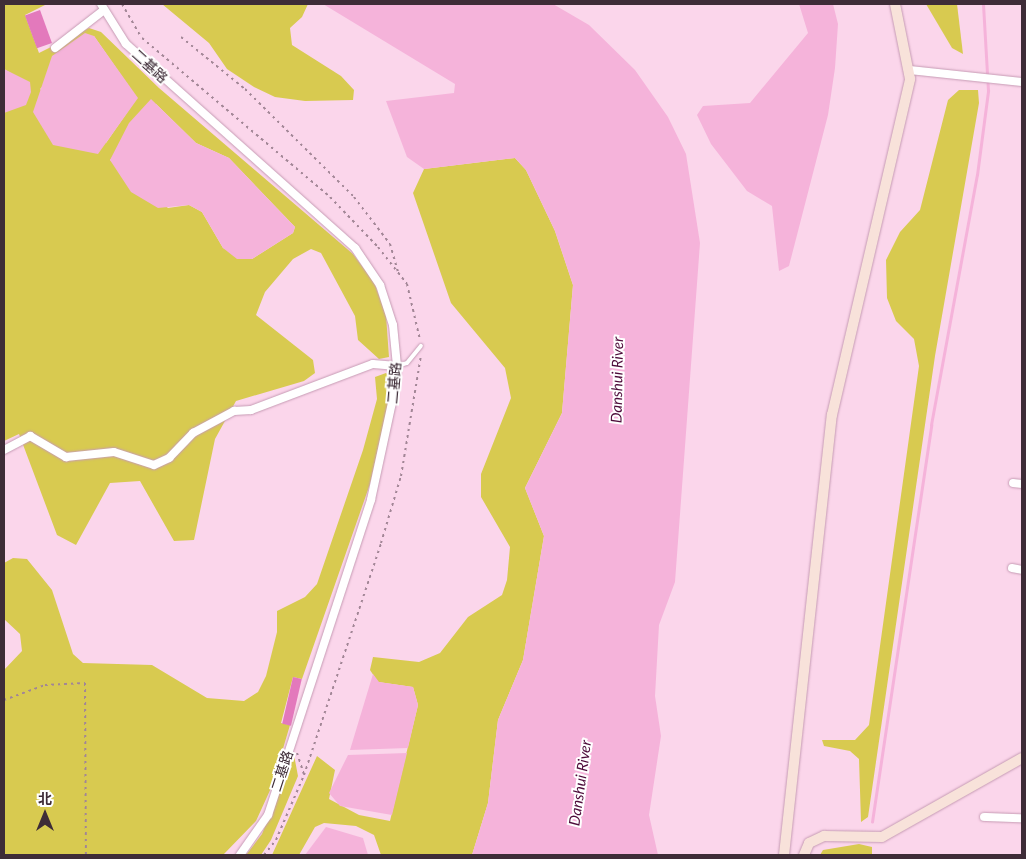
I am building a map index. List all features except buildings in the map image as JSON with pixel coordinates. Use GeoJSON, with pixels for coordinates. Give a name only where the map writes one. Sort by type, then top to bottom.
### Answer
{"type":"FeatureCollection","features":[{"type":"Feature","properties":{"kind":"street"},"geometry":{"type":"LineString","coordinates":[[784,855],[832,415],[909,70],[896,8],[888,4]]}},
{"type":"Feature","properties":{"kind":"street"},"geometry":{"type":"LineString","coordinates":[[55,48],[102,7]]}},
{"type":"Feature","properties":{"kind":"street","name":"二基路"},"geometry":{"type":"LineString","coordinates":[[102,7],[134,51],[356,248],[388,302],[397,366],[385,446],[371,500],[260,832],[240,855]]}},
{"type":"Feature","properties":{"kind":"street"},"geometry":{"type":"LineString","coordinates":[[909,70],[978,74],[1022,82]]}},
{"type":"Feature","properties":{"kind":"street"},"geometry":{"type":"LineString","coordinates":[[4,450],[30,436],[66,457],[114,452],[154,464],[169,458],[204,425],[234,411],[251,410],[364,367],[397,366]]}},
{"type":"Feature","properties":{"kind":"street"},"geometry":{"type":"LineString","coordinates":[[1013,483],[1022,484]]}},
{"type":"Feature","properties":{"kind":"street"},"geometry":{"type":"LineString","coordinates":[[1012,568],[1022,570]]}},
{"type":"Feature","properties":{"kind":"street"},"geometry":{"type":"LineString","coordinates":[[804,855],[809,843],[824,836],[882,837],[1022,758]]}},
{"type":"Feature","properties":{"kind":"street"},"geometry":{"type":"LineString","coordinates":[[984,817],[1022,818]]}},
{"type":"Feature","properties":{"kind":"lane"},"geometry":{"type":"LineString","coordinates":[[397,366],[407,363],[421,346]]}},
{"type":"Feature","properties":{"kind":"path"},"geometry":{"type":"LineString","coordinates":[[122,4],[142,38],[330,197],[398,272]]}},
{"type":"Feature","properties":{"kind":"path"},"geometry":{"type":"LineString","coordinates":[[181,37],[245,89],[354,197],[390,244],[398,272],[413,300],[421,346],[421,371],[401,476],[304,775],[276,840],[264,855]]}},
{"type":"Feature","properties":{"kind":"path"},"geometry":{"type":"LineString","coordinates":[[4,700],[45,685],[85,683],[86,855]]}},
{"type":"Feature","properties":{"kind":"path"},"geometry":{"type":"LineString","coordinates":[[293,738],[304,775]]}},
{"type":"Feature","properties":{"kind":"shaded area"},"geometry":{"type":"Polygon","coordinates":[[[4,4],[47,4],[25,15],[39,53],[89,28],[101,32],[159,88],[353,254],[374,282],[386,315],[389,357],[379,359],[358,340],[355,316],[321,253],[311,249],[293,259],[265,292],[256,315],[313,360],[315,373],[304,381],[236,401],[215,439],[194,540],[174,541],[140,481],[110,483],[76,545],[57,535],[19,434],[4,441],[4,113],[25,82],[4,69],[4,4]],[[94,36],[40,89],[106,143],[137,98],[94,36]],[[156,104],[110,160],[168,208],[189,205],[202,212],[223,248],[252,259],[293,233],[295,227],[229,158],[196,143],[156,104]]]}},
{"type":"Feature","properties":{"kind":"shaded area"},"geometry":{"type":"Polygon","coordinates":[[[162,4],[308,4],[302,17],[290,28],[292,45],[341,76],[354,90],[353,100],[305,101],[275,97],[254,87],[227,69],[209,43],[162,4]]]}},
{"type":"Feature","properties":{"kind":"shaded area"},"geometry":{"type":"Polygon","coordinates":[[[926,4],[957,4],[963,54],[952,48],[926,4]]]}},
{"type":"Feature","properties":{"kind":"shaded area"},"geometry":{"type":"Polygon","coordinates":[[[959,90],[978,90],[979,103],[935,356],[868,817],[861,822],[859,759],[850,751],[824,746],[822,740],[855,740],[869,725],[919,366],[914,339],[896,321],[887,298],[886,260],[900,232],[920,210],[948,100],[959,90]]]}},
{"type":"Feature","properties":{"kind":"shaded area"},"geometry":{"type":"Polygon","coordinates":[[[515,158],[526,170],[555,231],[573,285],[562,413],[525,488],[544,536],[523,660],[498,720],[488,803],[472,855],[381,855],[374,835],[356,826],[324,823],[315,827],[299,855],[272,855],[317,756],[335,770],[329,799],[359,815],[390,821],[418,705],[413,687],[378,682],[370,670],[373,657],[419,662],[440,653],[468,617],[502,595],[507,580],[510,547],[481,497],[481,474],[511,398],[505,368],[451,303],[413,193],[424,169],[515,158]]]}},
{"type":"Feature","properties":{"kind":"shaded area"},"geometry":{"type":"Polygon","coordinates":[[[386,373],[392,379],[389,401],[370,484],[302,679],[293,677],[281,723],[290,725],[272,786],[256,821],[223,855],[4,855],[4,670],[22,651],[20,634],[4,619],[4,563],[13,558],[27,559],[52,590],[73,654],[83,663],[152,665],[207,698],[244,701],[258,692],[266,676],[277,632],[277,611],[305,597],[317,584],[363,450],[377,399],[375,377],[386,373]]]}},
{"type":"Feature","properties":{"kind":"shaded area"},"geometry":{"type":"Polygon","coordinates":[[[294,755],[298,776],[271,840],[261,855],[246,855],[262,834],[294,755]]]}},
{"type":"Feature","properties":{"kind":"shaded area"},"geometry":{"type":"Polygon","coordinates":[[[859,844],[872,847],[872,855],[820,855],[823,850],[859,844]]]}},
{"type":"Feature","properties":{"kind":"water","name":"Danshui River"},"geometry":{"type":"Polygon","coordinates":[[[323,4],[553,4],[589,25],[635,70],[668,117],[686,154],[700,243],[675,582],[659,625],[655,696],[661,736],[649,815],[658,855],[472,855],[488,803],[498,720],[523,660],[544,536],[525,488],[562,413],[573,285],[555,231],[526,170],[515,158],[424,169],[407,157],[386,101],[454,93],[455,84],[323,4]]]}},
{"type":"Feature","properties":{"kind":"water"},"geometry":{"type":"Polygon","coordinates":[[[799,4],[833,4],[838,24],[835,68],[828,115],[789,266],[779,271],[772,206],[747,191],[711,144],[697,115],[703,106],[750,103],[808,33],[799,4]]]}},
{"type":"Feature","properties":{"kind":"water"},"geometry":{"type":"Polygon","coordinates":[[[85,33],[94,36],[138,98],[98,154],[53,145],[33,112],[52,56],[85,33]]]}},
{"type":"Feature","properties":{"kind":"water"},"geometry":{"type":"Polygon","coordinates":[[[4,69],[30,82],[31,92],[26,105],[4,113],[4,69]]]}},
{"type":"Feature","properties":{"kind":"water"},"geometry":{"type":"Polygon","coordinates":[[[151,99],[196,143],[229,158],[295,227],[293,233],[252,259],[237,259],[223,248],[202,212],[189,205],[158,208],[131,192],[110,160],[129,123],[151,99]]]}},
{"type":"Feature","properties":{"kind":"water"},"geometry":{"type":"Polygon","coordinates":[[[373,674],[379,682],[413,687],[418,705],[408,748],[350,750],[373,674]]]}},
{"type":"Feature","properties":{"kind":"water"},"geometry":{"type":"Polygon","coordinates":[[[407,753],[392,815],[340,806],[329,793],[348,755],[407,753]]]}},
{"type":"Feature","properties":{"kind":"water"},"geometry":{"type":"Polygon","coordinates":[[[326,827],[363,838],[368,855],[305,855],[326,827]]]}},
{"type":"Feature","properties":{"kind":"waterway"},"geometry":{"type":"LineString","coordinates":[[872,822],[931,425],[977,175],[988,91],[983,4]]}}]}
